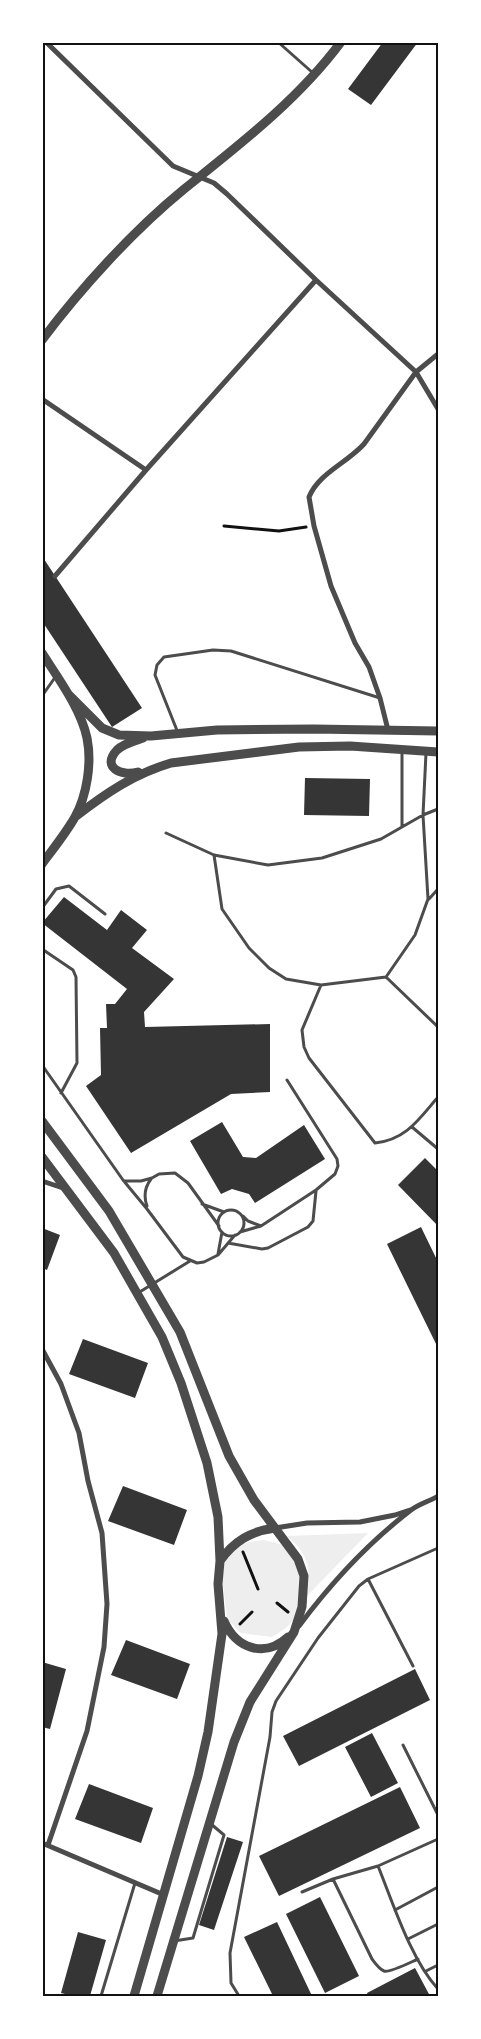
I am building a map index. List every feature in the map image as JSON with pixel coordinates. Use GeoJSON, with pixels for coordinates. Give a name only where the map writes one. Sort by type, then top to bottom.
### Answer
{"type":"FeatureCollection","features":[{"type":"Feature","properties":{"kind":"street"},"geometry":{"type":"LineString","coordinates":[[46,42],[173,166],[214,183],[227,194],[316,280],[416,372],[438,410]]}},
{"type":"Feature","properties":{"kind":"street"},"geometry":{"type":"LineString","coordinates":[[42,340],[60,316],[96,276],[158,212],[278,110],[314,74],[341,42]]}},
{"type":"Feature","properties":{"kind":"street"},"geometry":{"type":"LineString","coordinates":[[55,576],[146,470],[316,280]]}},
{"type":"Feature","properties":{"kind":"street"},"geometry":{"type":"LineString","coordinates":[[388,730],[380,698],[369,667],[355,643],[331,586],[314,526],[309,497],[318,482],[357,452],[416,372],[438,354]]}},
{"type":"Feature","properties":{"kind":"street"},"geometry":{"type":"LineString","coordinates":[[42,399],[146,470]]}},
{"type":"Feature","properties":{"kind":"street"},"geometry":{"type":"LineString","coordinates":[[42,653],[69,696],[87,738],[88,766],[85,791],[75,817],[42,864]]}},
{"type":"Feature","properties":{"kind":"street"},"geometry":{"type":"LineString","coordinates":[[69,696],[102,728],[118,736],[152,736],[217,730],[438,731]]}},
{"type":"Feature","properties":{"kind":"street"},"geometry":{"type":"LineString","coordinates":[[152,736],[124,745],[118,749],[112,760],[113,767],[117,772],[125,774],[171,763],[299,747],[350,746],[438,752]]}},
{"type":"Feature","properties":{"kind":"street"},"geometry":{"type":"LineString","coordinates":[[75,817],[111,790],[152,769]]}},
{"type":"Feature","properties":{"kind":"street"},"geometry":{"type":"LineString","coordinates":[[42,1121],[109,1210],[153,1285],[180,1332],[229,1456],[254,1500],[298,1559],[304,1576],[302,1607],[294,1632],[273,1647],[256,1649],[242,1644],[230,1633],[222,1615]]}},
{"type":"Feature","properties":{"kind":"street"},"geometry":{"type":"LineString","coordinates":[[42,1157],[114,1253],[162,1337],[181,1383],[208,1463],[218,1517],[220,1561],[218,1584],[222,1615],[222,1634],[208,1732],[198,1776],[134,1996]]}},
{"type":"Feature","properties":{"kind":"street"},"geometry":{"type":"LineString","coordinates":[[42,1181],[66,1189]]}},
{"type":"Feature","properties":{"kind":"street"},"geometry":{"type":"LineString","coordinates":[[42,1349],[61,1384],[79,1433],[88,1481],[102,1533],[107,1604],[104,1647],[87,1730],[45,1844],[164,1895]]}},
{"type":"Feature","properties":{"kind":"street"},"geometry":{"type":"LineString","coordinates":[[220,1561],[239,1540],[255,1533],[307,1523],[360,1522],[395,1515],[438,1496]]}},
{"type":"Feature","properties":{"kind":"street"},"geometry":{"type":"LineString","coordinates":[[158,1994],[234,1742],[250,1702],[294,1632],[340,1575],[412,1509]]}},
{"type":"Feature","properties":{"kind":"lane"},"geometry":{"type":"LineString","coordinates":[[278,42],[314,74]]}},
{"type":"Feature","properties":{"kind":"lane"},"geometry":{"type":"LineString","coordinates":[[178,733],[155,675],[157,665],[164,658],[213,650],[232,652],[380,698]]}},
{"type":"Feature","properties":{"kind":"lane"},"geometry":{"type":"LineString","coordinates":[[42,696],[56,676]]}},
{"type":"Feature","properties":{"kind":"lane"},"geometry":{"type":"LineString","coordinates":[[402,749],[402,827]]}},
{"type":"Feature","properties":{"kind":"lane"},"geometry":{"type":"LineString","coordinates":[[426,750],[423,816],[428,900]]}},
{"type":"Feature","properties":{"kind":"lane"},"geometry":{"type":"LineString","coordinates":[[166,833],[214,855],[268,865],[322,858],[381,839],[438,809]]}},
{"type":"Feature","properties":{"kind":"lane"},"geometry":{"type":"LineString","coordinates":[[214,855],[222,909],[249,948],[269,968],[286,979],[321,985],[386,977],[415,935],[428,900],[438,888]]}},
{"type":"Feature","properties":{"kind":"lane"},"geometry":{"type":"LineString","coordinates":[[42,908],[56,889],[69,886],[105,914]]}},
{"type":"Feature","properties":{"kind":"lane"},"geometry":{"type":"LineString","coordinates":[[42,949],[73,970],[76,977],[77,1063],[61,1093]]}},
{"type":"Feature","properties":{"kind":"lane"},"geometry":{"type":"LineString","coordinates":[[386,977],[438,1027]]}},
{"type":"Feature","properties":{"kind":"lane"},"geometry":{"type":"LineString","coordinates":[[321,985],[302,1030],[304,1047],[309,1058],[375,1142],[395,1139],[412,1127],[438,1097]]}},
{"type":"Feature","properties":{"kind":"lane"},"geometry":{"type":"LineString","coordinates":[[42,1065],[123,1180],[183,1257],[190,1261],[204,1262],[218,1255],[235,1235],[261,1226],[316,1190],[335,1174],[338,1166],[337,1159],[287,1080]]}},
{"type":"Feature","properties":{"kind":"lane"},"geometry":{"type":"LineString","coordinates":[[412,1127],[438,1149]]}},
{"type":"Feature","properties":{"kind":"lane"},"geometry":{"type":"LineString","coordinates":[[123,1180],[135,1182],[152,1178],[159,1174],[175,1173],[188,1183],[222,1232],[218,1255]]}},
{"type":"Feature","properties":{"kind":"lane"},"geometry":{"type":"LineString","coordinates":[[147,1209],[145,1192],[152,1178]]}},
{"type":"Feature","properties":{"kind":"lane"},"geometry":{"type":"LineString","coordinates":[[228,1243],[268,1248],[308,1227],[313,1221],[316,1190]]}},
{"type":"Feature","properties":{"kind":"lane"},"geometry":{"type":"LineString","coordinates":[[201,1204],[224,1212],[236,1210],[248,1222],[261,1226]]}},
{"type":"Feature","properties":{"kind":"lane"},"geometry":{"type":"LineString","coordinates":[[219,1226],[219,1218],[224,1212]]}},
{"type":"Feature","properties":{"kind":"lane"},"geometry":{"type":"LineString","coordinates":[[240,1232],[244,1227],[242,1216]]}},
{"type":"Feature","properties":{"kind":"lane"},"geometry":{"type":"LineString","coordinates":[[222,1232],[235,1235]]}},
{"type":"Feature","properties":{"kind":"lane"},"geometry":{"type":"LineString","coordinates":[[137,1294],[190,1261]]}},
{"type":"Feature","properties":{"kind":"lane"},"geometry":{"type":"LineString","coordinates":[[239,1996],[231,1982],[230,1953],[268,1746],[272,1712],[276,1701],[318,1638],[359,1586],[368,1579],[438,1548]]}},
{"type":"Feature","properties":{"kind":"lane"},"geometry":{"type":"LineString","coordinates":[[368,1579],[413,1666]]}},
{"type":"Feature","properties":{"kind":"lane"},"geometry":{"type":"LineString","coordinates":[[403,1746],[438,1815]]}},
{"type":"Feature","properties":{"kind":"lane"},"geometry":{"type":"LineString","coordinates":[[174,1941],[193,1938],[224,1835],[209,1823]]}},
{"type":"Feature","properties":{"kind":"lane"},"geometry":{"type":"LineString","coordinates":[[302,1892],[333,1879],[378,1866],[438,1839]]}},
{"type":"Feature","properties":{"kind":"lane"},"geometry":{"type":"LineString","coordinates":[[378,1866],[408,1939],[418,1959],[438,1989]]}},
{"type":"Feature","properties":{"kind":"lane"},"geometry":{"type":"LineString","coordinates":[[333,1879],[372,1959],[378,1967],[384,1971],[390,1970],[418,1959]]}},
{"type":"Feature","properties":{"kind":"lane"},"geometry":{"type":"LineString","coordinates":[[101,1996],[135,1882]]}},
{"type":"Feature","properties":{"kind":"lane"},"geometry":{"type":"LineString","coordinates":[[395,1910],[438,1886]]}},
{"type":"Feature","properties":{"kind":"lane"},"geometry":{"type":"LineString","coordinates":[[408,1939],[438,1924]]}},
{"type":"Feature","properties":{"kind":"lane"},"geometry":{"type":"LineString","coordinates":[[426,1972],[438,1965]]}},
{"type":"Feature","properties":{"kind":"path"},"geometry":{"type":"LineString","coordinates":[[224,526],[279,531],[314,526]]}},
{"type":"Feature","properties":{"kind":"path"},"geometry":{"type":"LineString","coordinates":[[239,1540],[258,1589]]}},
{"type":"Feature","properties":{"kind":"shaded area"},"geometry":{"type":"Polygon","coordinates":[[[368,1533],[307,1596],[309,1578],[307,1563],[300,1549],[287,1536],[368,1533]]]}},
{"type":"Feature","properties":{"kind":"shaded area"},"geometry":{"type":"Polygon","coordinates":[[[264,1540],[283,1545],[295,1560],[305,1591],[296,1617],[286,1628],[272,1637],[241,1633],[227,1619],[223,1585],[222,1563],[233,1548],[249,1542],[264,1540]]]}},
{"type":"Feature","properties":{"kind":"building"},"geometry":{"type":"Polygon","coordinates":[[[383,42],[418,42],[371,105],[348,89],[383,42]]]}},
{"type":"Feature","properties":{"kind":"building"},"geometry":{"type":"Polygon","coordinates":[[[42,556],[142,708],[112,727],[42,621],[42,556]]]}},
{"type":"Feature","properties":{"kind":"building"},"geometry":{"type":"Polygon","coordinates":[[[305,778],[370,779],[369,816],[304,815],[305,778]]]}},
{"type":"Feature","properties":{"kind":"building"},"geometry":{"type":"Polygon","coordinates":[[[64,897],[107,930],[121,910],[147,930],[132,948],[174,979],[144,1012],[145,1027],[270,1024],[270,1092],[231,1094],[131,1153],[86,1086],[101,1075],[100,1028],[107,1028],[106,1004],[115,1004],[127,989],[42,923],[64,897]]]}},
{"type":"Feature","properties":{"kind":"building"},"geometry":{"type":"Polygon","coordinates":[[[222,1122],[243,1157],[256,1158],[304,1125],[325,1159],[255,1203],[249,1194],[232,1189],[221,1194],[190,1141],[222,1122]]]}},
{"type":"Feature","properties":{"kind":"building"},"geometry":{"type":"Polygon","coordinates":[[[425,1158],[438,1171],[438,1226],[398,1185],[425,1158]]]}},
{"type":"Feature","properties":{"kind":"building"},"geometry":{"type":"Polygon","coordinates":[[[421,1227],[438,1262],[438,1348],[387,1244],[421,1227]]]}},
{"type":"Feature","properties":{"kind":"building"},"geometry":{"type":"Polygon","coordinates":[[[42,1228],[60,1235],[47,1270],[42,1268],[42,1228]]]}},
{"type":"Feature","properties":{"kind":"building"},"geometry":{"type":"Polygon","coordinates":[[[83,1339],[148,1363],[135,1398],[69,1374],[83,1339]]]}},
{"type":"Feature","properties":{"kind":"building"},"geometry":{"type":"Polygon","coordinates":[[[123,1486],[187,1510],[174,1545],[108,1521],[123,1486]]]}},
{"type":"Feature","properties":{"kind":"building"},"geometry":{"type":"Polygon","coordinates":[[[126,1640],[190,1664],[177,1699],[111,1675],[126,1640]]]}},
{"type":"Feature","properties":{"kind":"building"},"geometry":{"type":"Polygon","coordinates":[[[42,1662],[66,1669],[50,1729],[42,1727],[42,1662]]]}},
{"type":"Feature","properties":{"kind":"building"},"geometry":{"type":"Polygon","coordinates":[[[415,1669],[430,1700],[299,1766],[283,1736],[415,1669]]]}},
{"type":"Feature","properties":{"kind":"building"},"geometry":{"type":"Polygon","coordinates":[[[372,1733],[398,1783],[371,1797],[345,1747],[372,1733]]]}},
{"type":"Feature","properties":{"kind":"building"},"geometry":{"type":"Polygon","coordinates":[[[89,1784],[153,1808],[141,1843],[75,1819],[89,1784]]]}},
{"type":"Feature","properties":{"kind":"building"},"geometry":{"type":"Polygon","coordinates":[[[400,1787],[420,1828],[279,1896],[259,1856],[400,1787]]]}},
{"type":"Feature","properties":{"kind":"building"},"geometry":{"type":"Polygon","coordinates":[[[227,1837],[243,1842],[214,1930],[199,1925],[227,1837]]]}},
{"type":"Feature","properties":{"kind":"building"},"geometry":{"type":"Polygon","coordinates":[[[320,1897],[359,1976],[325,1993],[286,1914],[320,1897]]]}},
{"type":"Feature","properties":{"kind":"building"},"geometry":{"type":"Polygon","coordinates":[[[277,1922],[312,1996],[273,1996],[244,1937],[277,1922]]]}},
{"type":"Feature","properties":{"kind":"building"},"geometry":{"type":"Polygon","coordinates":[[[78,1932],[106,1940],[90,1996],[73,1996],[61,1993],[78,1932]]]}},
{"type":"Feature","properties":{"kind":"building"},"geometry":{"type":"Polygon","coordinates":[[[415,1968],[430,1996],[368,1996],[367,1993],[415,1968]]]}}]}
